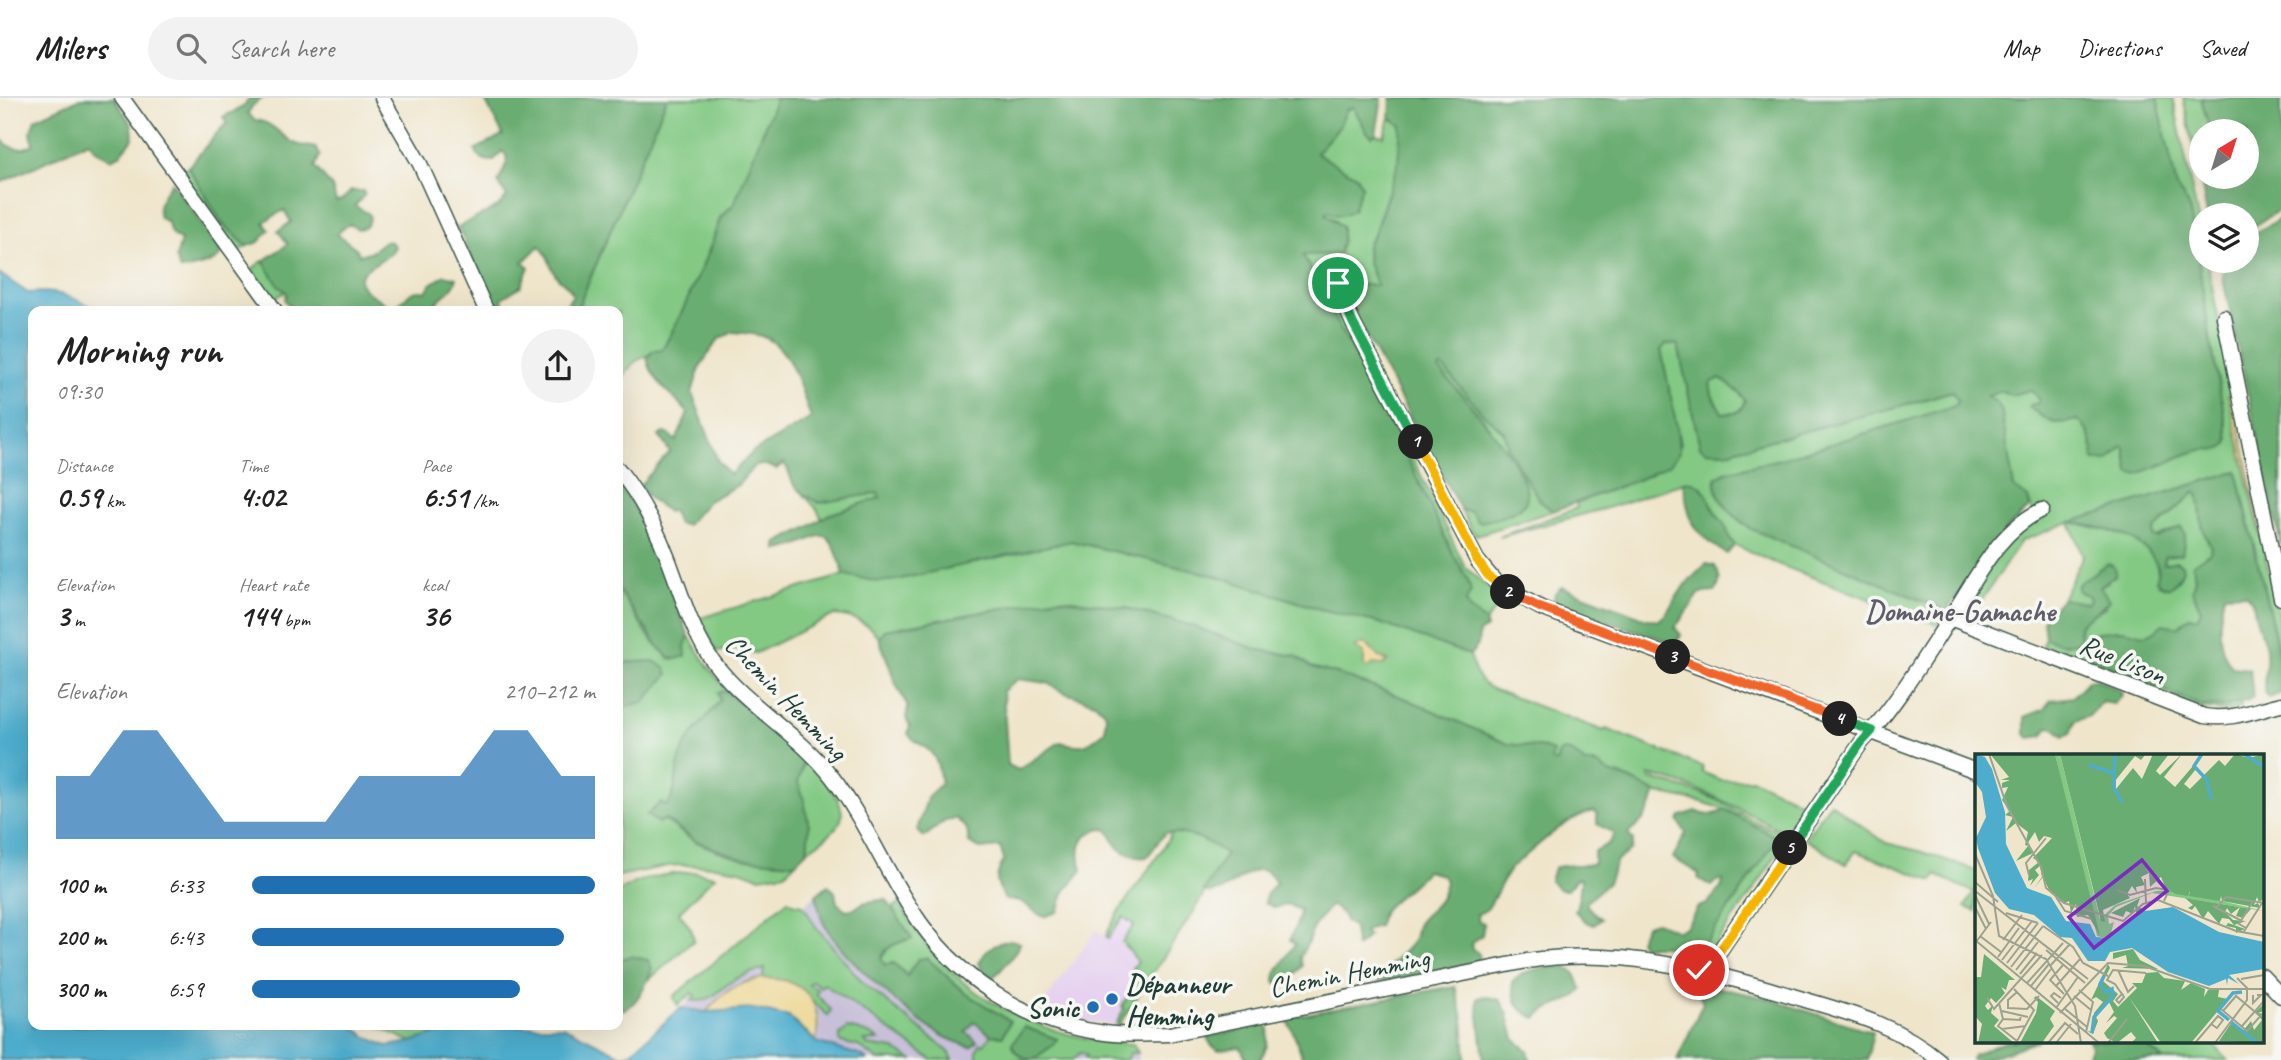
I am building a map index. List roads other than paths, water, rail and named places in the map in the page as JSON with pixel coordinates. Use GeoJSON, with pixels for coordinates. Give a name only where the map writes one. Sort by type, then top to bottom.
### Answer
{"type":"FeatureCollection","features":[{"type":"Feature","properties":{"kind":"street"},"geometry":{"type":"LineString","coordinates":[[122,98],[272,306]]}},
{"type":"Feature","properties":{"kind":"street"},"geometry":{"type":"LineString","coordinates":[[382,98],[415,153],[484,306]]}},
{"type":"Feature","properties":{"kind":"street"},"geometry":{"type":"LineString","coordinates":[[1338,283],[1353,323],[1477,560],[1497,584],[1541,608],[1975,771]]}},
{"type":"Feature","properties":{"kind":"street"},"geometry":{"type":"LineString","coordinates":[[2224,317],[2281,598]]}},
{"type":"Feature","properties":{"kind":"street","name":"Chemin Hemming"},"geometry":{"type":"LineString","coordinates":[[623,476],[640,499],[653,524],[689,615],[716,664],[740,690],[801,743],[833,777],[911,908],[946,954],[978,983],[1018,1008],[1054,1021],[1104,1033],[1168,1034],[1549,958],[1622,958],[1706,971],[1885,1026],[1914,1041],[1939,1060]]}},
{"type":"Feature","properties":{"kind":"street"},"geometry":{"type":"LineString","coordinates":[[1706,971],[2008,533],[2023,520],[2042,510]]}},
{"type":"Feature","properties":{"kind":"street","name":"Rue Lison"},"geometry":{"type":"LineString","coordinates":[[1951,618],[2204,716],[2221,719],[2281,704]]}},
{"type":"Feature","properties":{"kind":"street"},"geometry":{"type":"LineString","coordinates":[[2264,978],[2281,996]]}},
{"type":"Feature","properties":{"kind":"water"},"geometry":{"type":"Polygon","coordinates":[[[0,274],[28,293],[65,296],[90,306],[28,306],[28,1030],[358,1030],[387,1046],[411,1042],[448,1030],[571,1030],[623,1056],[630,1053],[681,1008],[706,1012],[754,1009],[789,1017],[816,1042],[862,1056],[867,1060],[0,1060],[0,274]]]}},
{"type":"Feature","properties":{"kind":"place","name":"Dépanneur Hemming"},"geometry":{"type":"Point","coordinates":[1112,999]}},
{"type":"Feature","properties":{"kind":"place","name":"Sonic"},"geometry":{"type":"Point","coordinates":[1093,1007]}},
{"type":"Feature","properties":{"kind":"district","name":"Domaine-Gamache"},"geometry":{"type":"Point","coordinates":[1960,611]}}]}
